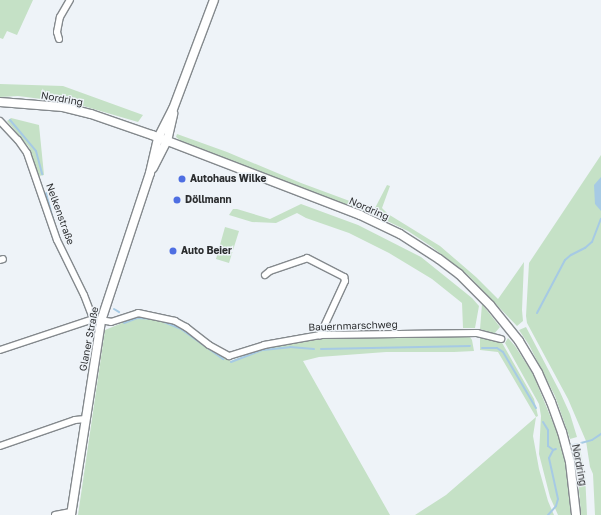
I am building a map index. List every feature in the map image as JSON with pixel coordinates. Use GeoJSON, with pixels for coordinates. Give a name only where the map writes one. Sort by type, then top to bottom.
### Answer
{"type":"FeatureCollection","features":[{"type":"Feature","properties":{"kind":"main road","name":"Glaner Straße"},"geometry":{"type":"LineString","coordinates":[[71,514],[85,419],[97,320],[150,172],[158,138],[173,110],[214,0]]}},
{"type":"Feature","properties":{"kind":"main road","name":"Nordring"},"geometry":{"type":"LineString","coordinates":[[0,102],[63,107],[91,114],[167,141],[317,198],[400,234],[439,259],[459,274],[503,321],[519,342],[538,373],[562,432],[570,462],[576,515]]}},
{"type":"Feature","properties":{"kind":"main road","name":"Glaner Straße"},"geometry":{"type":"LineString","coordinates":[[150,172],[167,141],[173,110]]}},
{"type":"Feature","properties":{"kind":"street"},"geometry":{"type":"LineString","coordinates":[[60,39],[57,32],[60,17],[70,0]]}},
{"type":"Feature","properties":{"kind":"street","name":"Nelkenstraße"},"geometry":{"type":"LineString","coordinates":[[0,121],[18,140],[27,153],[57,240],[97,320]]}},
{"type":"Feature","properties":{"kind":"street"},"geometry":{"type":"LineString","coordinates":[[265,275],[270,271],[305,258],[344,277],[345,281],[320,335]]}},
{"type":"Feature","properties":{"kind":"street","name":"Bauernmarschweg"},"geometry":{"type":"LineString","coordinates":[[0,350],[97,320],[111,322],[138,313],[175,321],[186,327],[208,345],[229,356],[264,345],[320,335],[477,333],[501,339]]}},
{"type":"Feature","properties":{"kind":"street"},"geometry":{"type":"LineString","coordinates":[[0,446],[75,420],[85,419]]}},
{"type":"Feature","properties":{"kind":"street"},"geometry":{"type":"LineString","coordinates":[[55,515],[71,514]]}},
{"type":"Feature","properties":{"kind":"green space"},"geometry":{"type":"Polygon","coordinates":[[[0,0],[33,0],[17,35],[7,31],[3,39],[0,38],[0,0]]]}},
{"type":"Feature","properties":{"kind":"green space"},"geometry":{"type":"Polygon","coordinates":[[[0,84],[63,86],[143,115],[138,122],[73,103],[18,96],[0,97],[0,84]]]}},
{"type":"Feature","properties":{"kind":"green space"},"geometry":{"type":"Polygon","coordinates":[[[11,118],[39,125],[44,175],[39,176],[29,147],[7,121],[11,118]]]}},
{"type":"Feature","properties":{"kind":"green space"},"geometry":{"type":"Polygon","coordinates":[[[177,134],[227,152],[301,183],[374,210],[387,185],[390,186],[382,208],[388,214],[440,246],[476,277],[498,299],[524,262],[523,321],[517,326],[468,275],[432,247],[408,231],[381,218],[181,141],[176,137],[177,134]]]}},
{"type":"Feature","properties":{"kind":"green space"},"geometry":{"type":"Polygon","coordinates":[[[601,155],[601,515],[595,515],[593,474],[590,467],[586,441],[568,399],[527,323],[526,316],[529,263],[601,155]]]}},
{"type":"Feature","properties":{"kind":"green space"},"geometry":{"type":"Polygon","coordinates":[[[301,204],[358,225],[421,257],[472,298],[479,306],[475,328],[463,328],[462,303],[432,279],[389,253],[349,233],[306,218],[297,213],[276,223],[252,222],[229,215],[233,209],[237,209],[270,219],[301,204]]]}},
{"type":"Feature","properties":{"kind":"green space"},"geometry":{"type":"Polygon","coordinates":[[[225,227],[239,231],[229,263],[216,259],[225,227]]]}},
{"type":"Feature","properties":{"kind":"green space"},"geometry":{"type":"Polygon","coordinates":[[[482,304],[500,327],[494,334],[480,329],[482,304]]]}},
{"type":"Feature","properties":{"kind":"green space"},"geometry":{"type":"Polygon","coordinates":[[[139,316],[155,318],[173,323],[231,361],[266,347],[336,337],[468,334],[472,340],[474,351],[386,352],[319,357],[303,361],[390,515],[78,515],[105,330],[139,316]]]}},
{"type":"Feature","properties":{"kind":"green space"},"geometry":{"type":"Polygon","coordinates":[[[526,327],[560,392],[570,414],[577,437],[570,439],[555,396],[529,345],[519,330],[526,327]]]}},
{"type":"Feature","properties":{"kind":"green space"},"geometry":{"type":"Polygon","coordinates":[[[480,336],[501,341],[534,399],[538,416],[536,417],[498,352],[480,350],[480,336]]]}},
{"type":"Feature","properties":{"kind":"green space"},"geometry":{"type":"Polygon","coordinates":[[[508,338],[533,374],[558,435],[565,462],[571,515],[558,515],[550,497],[539,454],[541,416],[539,404],[505,343],[508,338]]]}},
{"type":"Feature","properties":{"kind":"green space"},"geometry":{"type":"Polygon","coordinates":[[[536,417],[533,436],[539,469],[548,501],[554,515],[415,515],[446,495],[536,417]]]}},
{"type":"Feature","properties":{"kind":"green space"},"geometry":{"type":"Polygon","coordinates":[[[580,449],[585,473],[587,515],[581,515],[578,477],[573,451],[580,449]]]}},
{"type":"Feature","properties":{"kind":"water"},"geometry":{"type":"Polygon","coordinates":[[[601,177],[601,211],[595,204],[594,185],[601,177]]]}},
{"type":"Feature","properties":{"kind":"waterway"},"geometry":{"type":"LineString","coordinates":[[10,120],[36,151],[42,174]]}},
{"type":"Feature","properties":{"kind":"waterway"},"geometry":{"type":"LineString","coordinates":[[46,193],[54,222]]}},
{"type":"Feature","properties":{"kind":"waterway"},"geometry":{"type":"LineString","coordinates":[[537,313],[565,260],[592,242],[601,219]]}},
{"type":"Feature","properties":{"kind":"waterway"},"geometry":{"type":"LineString","coordinates":[[114,309],[119,312]]}},
{"type":"Feature","properties":{"kind":"waterway"},"geometry":{"type":"LineString","coordinates":[[124,323],[138,318],[154,319]]}},
{"type":"Feature","properties":{"kind":"waterway"},"geometry":{"type":"LineString","coordinates":[[164,322],[181,329],[223,359]]}},
{"type":"Feature","properties":{"kind":"waterway"},"geometry":{"type":"LineString","coordinates":[[321,349],[470,346]]}},
{"type":"Feature","properties":{"kind":"waterway"},"geometry":{"type":"LineString","coordinates":[[231,362],[263,350],[290,347],[314,349]]}},
{"type":"Feature","properties":{"kind":"waterway"},"geometry":{"type":"LineString","coordinates":[[482,348],[497,348],[503,352],[536,408]]}},
{"type":"Feature","properties":{"kind":"waterway"},"geometry":{"type":"LineString","coordinates":[[543,422],[548,430],[548,446],[552,449]]}},
{"type":"Feature","properties":{"kind":"waterway"},"geometry":{"type":"LineString","coordinates":[[581,443],[592,440],[601,434]]}},
{"type":"Feature","properties":{"kind":"waterway"},"geometry":{"type":"LineString","coordinates":[[569,446],[578,444]]}},
{"type":"Feature","properties":{"kind":"waterway"},"geometry":{"type":"LineString","coordinates":[[548,515],[556,506],[558,499],[549,458],[553,450],[556,449]]}},
{"type":"Feature","properties":{"kind":"place","name":"Autohaus Wilke"},"geometry":{"type":"Point","coordinates":[182,179]}},
{"type":"Feature","properties":{"kind":"place","name":"Döllmann"},"geometry":{"type":"Point","coordinates":[177,200]}},
{"type":"Feature","properties":{"kind":"place","name":"Auto Beier"},"geometry":{"type":"Point","coordinates":[173,251]}}]}
